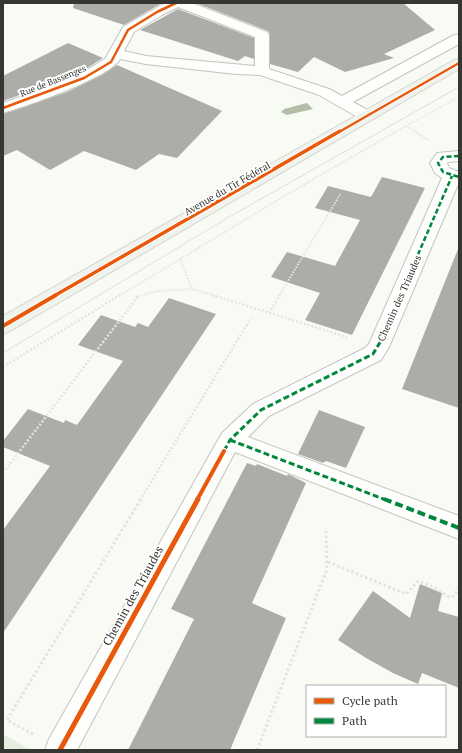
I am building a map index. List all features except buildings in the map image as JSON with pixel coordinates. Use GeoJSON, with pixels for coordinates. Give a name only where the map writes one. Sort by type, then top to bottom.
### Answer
{"type":"FeatureCollection","features":[{"type":"Feature","properties":{"kind":"main road","name":"Avenue du Tir Fédéral"},"geometry":{"type":"LineString","coordinates":[[3,326],[459,63]]}},
{"type":"Feature","properties":{"kind":"street","name":"Rue de Bassenges"},"geometry":{"type":"LineString","coordinates":[[3,108],[84,78],[111,62],[128,30],[157,12],[176,3]]}},
{"type":"Feature","properties":{"kind":"street"},"geometry":{"type":"LineString","coordinates":[[180,3],[262,35],[262,71]]}},
{"type":"Feature","properties":{"kind":"street"},"geometry":{"type":"LineString","coordinates":[[341,102],[459,38]]}},
{"type":"Feature","properties":{"kind":"street"},"geometry":{"type":"LineString","coordinates":[[116,54],[146,60],[236,70],[262,71],[324,92],[367,116]]}},
{"type":"Feature","properties":{"kind":"street","name":"Chemin des Triaudes"},"geometry":{"type":"LineString","coordinates":[[60,749],[227,446],[261,410],[373,354],[378,347],[455,176],[442,170],[438,163],[443,157],[459,156]]}},
{"type":"Feature","properties":{"kind":"street"},"geometry":{"type":"LineString","coordinates":[[227,446],[459,528]]}},
{"type":"Feature","properties":{"kind":"path"},"geometry":{"type":"LineString","coordinates":[[3,366],[180,258],[406,126],[459,97]]}},
{"type":"Feature","properties":{"kind":"path"},"geometry":{"type":"LineString","coordinates":[[269,313],[341,192]]}},
{"type":"Feature","properties":{"kind":"path"},"geometry":{"type":"LineString","coordinates":[[180,258],[192,289]]}},
{"type":"Feature","properties":{"kind":"path"},"geometry":{"type":"LineString","coordinates":[[3,473],[139,295],[174,288],[192,289],[378,347]]}},
{"type":"Feature","properties":{"kind":"path"},"geometry":{"type":"LineString","coordinates":[[7,720],[251,318]]}},
{"type":"Feature","properties":{"kind":"path"},"geometry":{"type":"LineString","coordinates":[[257,750],[327,569],[326,531]]}},
{"type":"Feature","properties":{"kind":"path"},"geometry":{"type":"LineString","coordinates":[[328,562],[406,594],[418,581],[449,597],[454,596],[459,587]]}},
{"type":"Feature","properties":{"kind":"path"},"geometry":{"type":"LineString","coordinates":[[3,718],[60,749]]}},
{"type":"Feature","properties":{"kind":"shaded area"},"geometry":{"type":"Polygon","coordinates":[[[307,103],[313,109],[287,115],[281,112],[284,109],[307,103]]]}},
{"type":"Feature","properties":{"kind":"shaded area"},"geometry":{"type":"Polygon","coordinates":[[[3,734],[31,750],[3,750],[3,734]]]}},
{"type":"Feature","properties":{"kind":"tram line"},"geometry":{"type":"LineString","coordinates":[[3,353],[229,217],[459,87]]}},
{"type":"Feature","properties":{"kind":"marked path"},"geometry":{"type":"LineString","coordinates":[[459,156],[443,157],[438,163],[443,172],[459,177]]}},
{"type":"Feature","properties":{"kind":"marked path"},"geometry":{"type":"LineString","coordinates":[[224,451],[230,440],[261,410],[373,354],[382,339],[452,176]]}},
{"type":"Feature","properties":{"kind":"marked path"},"geometry":{"type":"LineString","coordinates":[[230,440],[459,528]]}},
{"type":"Feature","properties":{"kind":"cycle path"},"geometry":{"type":"LineString","coordinates":[[3,108],[84,78],[111,62],[128,30],[157,12],[176,3]]}},
{"type":"Feature","properties":{"kind":"cycle path"},"geometry":{"type":"LineString","coordinates":[[3,326],[459,63]]}},
{"type":"Feature","properties":{"kind":"cycle path"},"geometry":{"type":"LineString","coordinates":[[60,750],[224,451]]}}]}
